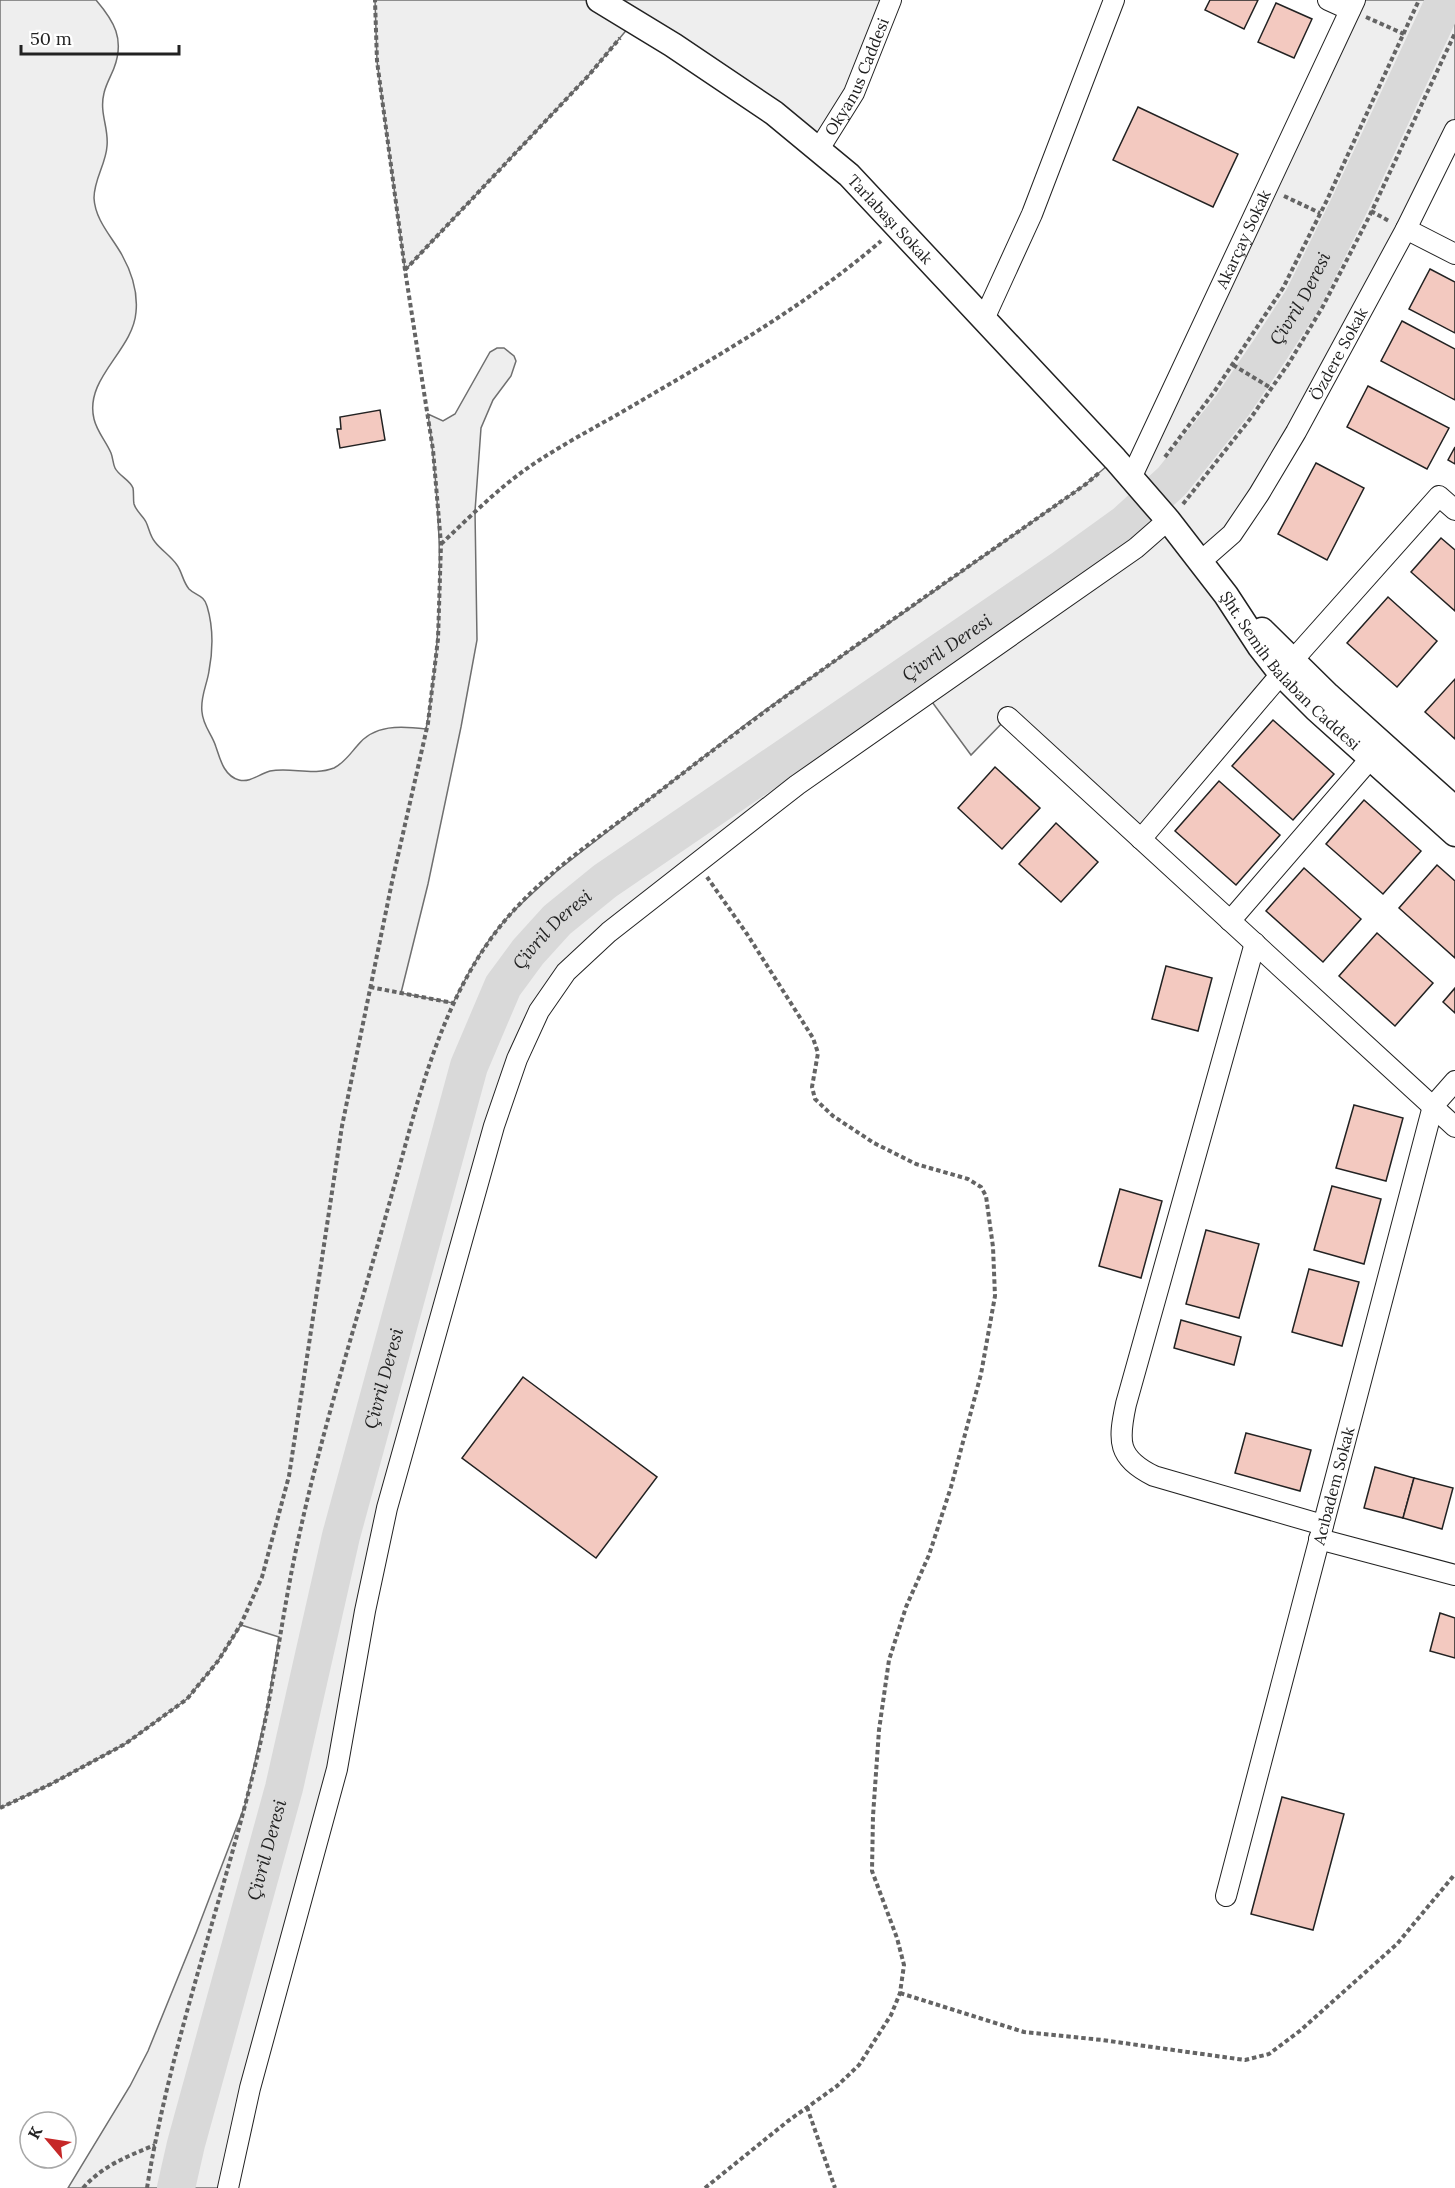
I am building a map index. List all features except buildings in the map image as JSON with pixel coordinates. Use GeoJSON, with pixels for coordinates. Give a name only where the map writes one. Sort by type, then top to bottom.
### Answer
{"type":"FeatureCollection","features":[{"type":"Feature","properties":{"kind":"street","name":"Tarlabaşı Sokak"},"geometry":{"type":"LineString","coordinates":[[599,0],[674,45],[756,101],[849,175],[1115,459],[1165,517]]}},
{"type":"Feature","properties":{"kind":"street","name":"Okyanus Caddesi"},"geometry":{"type":"LineString","coordinates":[[819,149],[854,93],[891,0]]}},
{"type":"Feature","properties":{"kind":"street"},"geometry":{"type":"LineString","coordinates":[[984,319],[1032,214],[1114,0]]}},
{"type":"Feature","properties":{"kind":"street"},"geometry":{"type":"LineString","coordinates":[[1328,0],[1353,5]]}},
{"type":"Feature","properties":{"kind":"street","name":"Akarçay Sokak"},"geometry":{"type":"LineString","coordinates":[[1135,483],[1267,188],[1353,5]]}},
{"type":"Feature","properties":{"kind":"street","name":"Özdere Sokak"},"geometry":{"type":"LineString","coordinates":[[1200,562],[1232,534],[1296,432],[1406,229],[1455,130]]}},
{"type":"Feature","properties":{"kind":"street"},"geometry":{"type":"LineString","coordinates":[[1406,229],[1455,254]]}},
{"type":"Feature","properties":{"kind":"street"},"geometry":{"type":"LineString","coordinates":[[1141,839],[1287,667],[1439,496],[1455,510]]}},
{"type":"Feature","properties":{"kind":"street"},"geometry":{"type":"LineString","coordinates":[[228,2188],[250,2088],[337,1769],[365,1611],[387,1508],[494,1126],[508,1081],[539,1011],[566,972],[609,932],[797,785],[1136,548],[1165,517]]}},
{"type":"Feature","properties":{"kind":"street","name":"Şht. Semih Balaban Caddesi"},"geometry":{"type":"LineString","coordinates":[[1165,517],[1226,595],[1260,647],[1328,695],[1455,809]]}},
{"type":"Feature","properties":{"kind":"street","name":"Şht. Semih Balaban Caddesi"},"geometry":{"type":"LineString","coordinates":[[1287,667],[1370,759],[1455,834]]}},
{"type":"Feature","properties":{"kind":"street"},"geometry":{"type":"LineString","coordinates":[[1008,717],[1455,1127]]}},
{"type":"Feature","properties":{"kind":"street"},"geometry":{"type":"LineString","coordinates":[[1230,921],[1370,759]]}},
{"type":"Feature","properties":{"kind":"street"},"geometry":{"type":"LineString","coordinates":[[1255,943],[1126,1404],[1120,1430],[1123,1450],[1140,1469],[1154,1476],[1455,1575]]}},
{"type":"Feature","properties":{"kind":"street","name":"Acıbadem Sokak"},"geometry":{"type":"LineString","coordinates":[[1226,1896],[1433,1106],[1455,1081]]}},
{"type":"Feature","properties":{"kind":"path"},"geometry":{"type":"LineString","coordinates":[[0,1808],[125,1744],[187,1699],[218,1661],[241,1624],[262,1577],[289,1476],[342,1126],[428,723],[438,639],[441,544],[432,441],[405,270],[377,61],[375,0]]}},
{"type":"Feature","properties":{"kind":"path"},"geometry":{"type":"LineString","coordinates":[[1163,459],[1184,434],[1233,365],[1283,288],[1419,0]]}},
{"type":"Feature","properties":{"kind":"path"},"geometry":{"type":"LineString","coordinates":[[1353,5],[1404,34]]}},
{"type":"Feature","properties":{"kind":"path"},"geometry":{"type":"LineString","coordinates":[[405,270],[589,75],[634,21]]}},
{"type":"Feature","properties":{"kind":"path"},"geometry":{"type":"LineString","coordinates":[[1165,517],[1188,499],[1216,462],[1289,363],[1322,308],[1369,217],[1455,33]]}},
{"type":"Feature","properties":{"kind":"path"},"geometry":{"type":"LineString","coordinates":[[1267,188],[1320,213]]}},
{"type":"Feature","properties":{"kind":"path"},"geometry":{"type":"LineString","coordinates":[[441,544],[483,504],[537,462],[704,364],[784,312],[859,260],[898,226]]}},
{"type":"Feature","properties":{"kind":"path"},"geometry":{"type":"LineString","coordinates":[[1233,365],[1271,388]]}},
{"type":"Feature","properties":{"kind":"path"},"geometry":{"type":"LineString","coordinates":[[147,2188],[172,2069],[233,1851],[258,1751],[286,1597],[310,1488],[417,1104],[453,1004],[475,963],[507,918],[558,870],[750,721],[1086,484],[1115,459]]}},
{"type":"Feature","properties":{"kind":"path"},"geometry":{"type":"LineString","coordinates":[[697,863],[747,934],[813,1038],[818,1053],[812,1087],[815,1099],[833,1116],[874,1143],[916,1164],[968,1179],[981,1187],[987,1196],[993,1247],[995,1296],[981,1374],[951,1487],[929,1555],[906,1607],[889,1660],[879,1730],[872,1871],[897,1938],[904,1965],[900,1993],[891,2015],[859,2065],[837,2086],[705,2188]]}},
{"type":"Feature","properties":{"kind":"path"},"geometry":{"type":"LineString","coordinates":[[370,987],[453,1004]]}},
{"type":"Feature","properties":{"kind":"path"},"geometry":{"type":"LineString","coordinates":[[900,1993],[1024,2032],[1102,2040],[1245,2060],[1269,2054],[1285,2042],[1397,1944],[1455,1874]]}},
{"type":"Feature","properties":{"kind":"path"},"geometry":{"type":"LineString","coordinates":[[807,2107],[835,2188]]}},
{"type":"Feature","properties":{"kind":"path"},"geometry":{"type":"LineString","coordinates":[[83,2188],[92,2178],[117,2160],[155,2145]]}},
{"type":"Feature","properties":{"kind":"shaded area"},"geometry":{"type":"Polygon","coordinates":[[[0,0],[96,0],[108,15],[116,31],[117,58],[103,100],[106,153],[94,198],[97,214],[129,269],[135,290],[136,312],[127,339],[96,390],[93,404],[94,419],[111,453],[115,468],[133,488],[135,507],[146,522],[153,540],[177,565],[189,589],[206,602],[212,646],[202,701],[203,717],[223,766],[234,778],[243,781],[270,771],[319,771],[334,768],[341,764],[364,739],[380,730],[398,727],[426,729],[434,674],[440,576],[438,511],[428,414],[443,421],[455,414],[490,352],[497,348],[504,348],[514,356],[516,361],[511,376],[493,400],[481,428],[475,511],[477,640],[428,884],[401,993],[453,1003],[484,948],[519,906],[558,870],[750,721],[1086,484],[1115,459],[1131,478],[1355,0],[1455,0],[1455,129],[1296,432],[1201,562],[1281,674],[1141,839],[1008,717],[971,755],[927,695],[609,932],[532,1024],[365,1611],[228,2188],[68,2188],[130,2086],[148,2051],[196,1933],[245,1805],[267,1709],[279,1637],[241,1625],[218,1661],[187,1699],[125,1744],[51,1784],[0,1808],[0,0]]]}},
{"type":"Feature","properties":{"kind":"shaded area"},"geometry":{"type":"Polygon","coordinates":[[[375,0],[891,0],[819,149],[634,21],[589,75],[405,270],[377,61],[375,0]]]}},
{"type":"Feature","properties":{"kind":"waterway","name":"Çivril Deresi"},"geometry":{"type":"LineString","coordinates":[[176,2188],[186,2144],[284,1788],[341,1536],[469,1066],[503,986],[528,952],[557,920],[605,881],[1064,568],[1125,524],[1172,481],[1232,406],[1303,299],[1445,0]]}}]}
